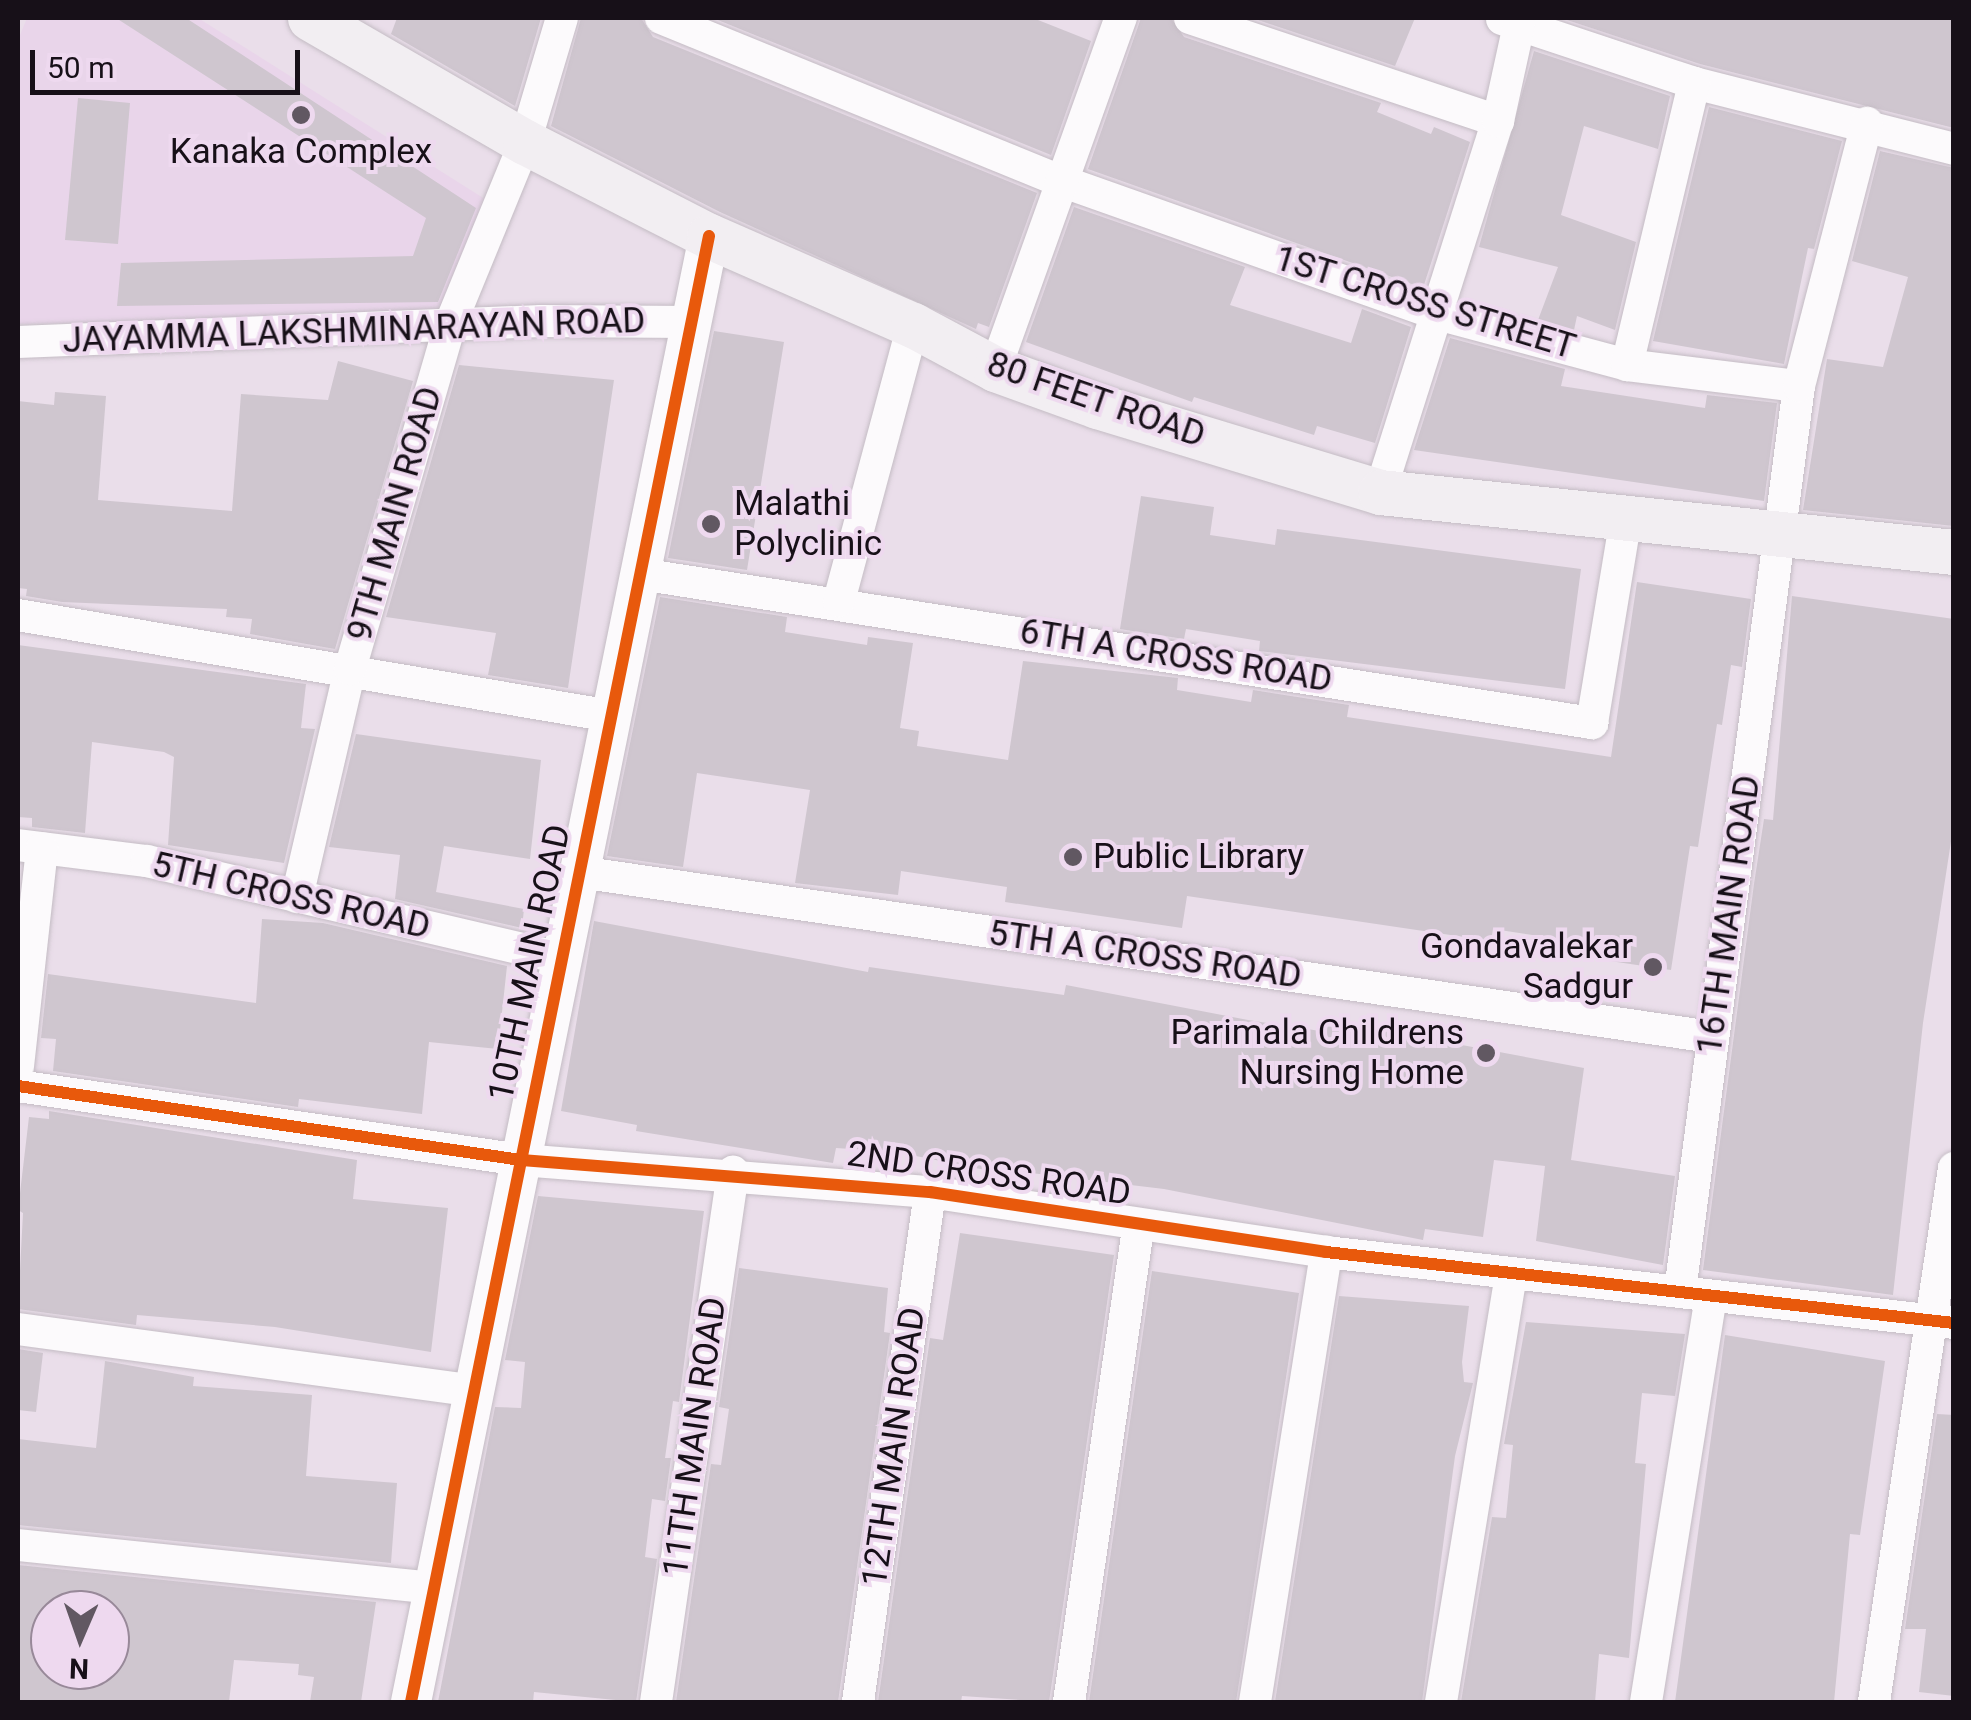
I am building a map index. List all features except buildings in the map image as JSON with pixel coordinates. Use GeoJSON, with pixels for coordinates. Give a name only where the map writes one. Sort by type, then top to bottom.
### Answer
{"type":"FeatureCollection","features":[{"type":"Feature","properties":{"kind":"main road","name":"80 FEET ROAD"},"geometry":{"type":"LineString","coordinates":[[310,18],[525,142],[709,236],[913,325],[995,370],[1380,492],[1778,538],[1954,552]]}},
{"type":"Feature","properties":{"kind":"street","name":"9TH MAIN ROAD"},"geometry":{"type":"LineString","coordinates":[[297,896],[350,669],[450,325],[525,142],[562,18]]}},
{"type":"Feature","properties":{"kind":"street","name":"1ST CROSS STREET"},"geometry":{"type":"LineString","coordinates":[[660,18],[1061,180],[1437,314],[1627,364],[1798,386]]}},
{"type":"Feature","properties":{"kind":"street"},"geometry":{"type":"LineString","coordinates":[[995,370],[1121,18]]}},
{"type":"Feature","properties":{"kind":"street"},"geometry":{"type":"LineString","coordinates":[[1190,18],[1498,121]]}},
{"type":"Feature","properties":{"kind":"street"},"geometry":{"type":"LineString","coordinates":[[1380,492],[1498,121],[1508,21],[1694,82],[1868,123],[1954,149]]}},
{"type":"Feature","properties":{"kind":"street"},"geometry":{"type":"LineString","coordinates":[[1627,364],[1694,82]]}},
{"type":"Feature","properties":{"kind":"street","name":"16TH MAIN ROAD"},"geometry":{"type":"LineString","coordinates":[[1646,1702],[1695,1294],[1711,1037],[1798,386],[1868,123]]}},
{"type":"Feature","properties":{"kind":"street","name":"10TH MAIN ROAD"},"geometry":{"type":"LineString","coordinates":[[410,1702],[709,236]]}},
{"type":"Feature","properties":{"kind":"street","name":"JAYAMMA LAKSHMINARAYAN ROAD"},"geometry":{"type":"LineString","coordinates":[[18,342],[450,325],[691,322]]}},
{"type":"Feature","properties":{"kind":"street"},"geometry":{"type":"LineString","coordinates":[[640,574],[839,601],[913,325]]}},
{"type":"Feature","properties":{"kind":"street","name":"6TH A CROSS ROAD"},"geometry":{"type":"LineString","coordinates":[[839,601],[1592,722],[1626,518]]}},
{"type":"Feature","properties":{"kind":"street"},"geometry":{"type":"LineString","coordinates":[[18,615],[611,716]]}},
{"type":"Feature","properties":{"kind":"street"},"geometry":{"type":"LineString","coordinates":[[18,1066],[30,847]]}},
{"type":"Feature","properties":{"kind":"street","name":"5TH CROSS ROAD"},"geometry":{"type":"LineString","coordinates":[[30,847],[147,862],[562,958]]}},
{"type":"Feature","properties":{"kind":"street","name":"5TH A CROSS ROAD"},"geometry":{"type":"LineString","coordinates":[[580,872],[1711,1037]]}},
{"type":"Feature","properties":{"kind":"street","name":"2ND CROSS ROAD"},"geometry":{"type":"LineString","coordinates":[[18,1086],[521,1160],[733,1172],[930,1192],[1326,1252],[1943,1322]]}},
{"type":"Feature","properties":{"kind":"street"},"geometry":{"type":"LineString","coordinates":[[1874,1702],[1943,1322],[1954,1168]]}},
{"type":"Feature","properties":{"kind":"street","name":"11TH MAIN ROAD"},"geometry":{"type":"LineString","coordinates":[[656,1702],[733,1172]]}},
{"type":"Feature","properties":{"kind":"street","name":"12TH MAIN ROAD"},"geometry":{"type":"LineString","coordinates":[[858,1702],[930,1192]]}},
{"type":"Feature","properties":{"kind":"street"},"geometry":{"type":"LineString","coordinates":[[1069,1702],[1138,1225]]}},
{"type":"Feature","properties":{"kind":"street"},"geometry":{"type":"LineString","coordinates":[[1255,1702],[1326,1252]]}},
{"type":"Feature","properties":{"kind":"street"},"geometry":{"type":"LineString","coordinates":[[1441,1702],[1511,1275]]}},
{"type":"Feature","properties":{"kind":"street"},"geometry":{"type":"LineString","coordinates":[[18,1330],[474,1391]]}},
{"type":"Feature","properties":{"kind":"street"},"geometry":{"type":"LineString","coordinates":[[18,1546],[434,1588]]}},
{"type":"Feature","properties":{"kind":"shaded area"},"geometry":{"type":"Polygon","coordinates":[[[27,18],[198,18],[507,213],[462,314],[18,324],[18,40],[27,18]]]}},
{"type":"Feature","properties":{"kind":"cycle path"},"geometry":{"type":"LineString","coordinates":[[411,1702],[709,236]]}},
{"type":"Feature","properties":{"kind":"cycle path"},"geometry":{"type":"LineString","coordinates":[[18,1086],[521,1160],[930,1192],[1326,1252],[1954,1323]]}},
{"type":"Feature","properties":{"kind":"place","name":"Kanaka Complex"},"geometry":{"type":"Point","coordinates":[301,115]}},
{"type":"Feature","properties":{"kind":"place","name":"Malathi Polyclinic"},"geometry":{"type":"Point","coordinates":[711,524]}},
{"type":"Feature","properties":{"kind":"place","name":"Public Library"},"geometry":{"type":"Point","coordinates":[1073,857]}},
{"type":"Feature","properties":{"kind":"place","name":"Gondavalekar Sadgur"},"geometry":{"type":"Point","coordinates":[1653,967]}},
{"type":"Feature","properties":{"kind":"place","name":"Parimala Childrens Nursing Home"},"geometry":{"type":"Point","coordinates":[1486,1053]}}]}
